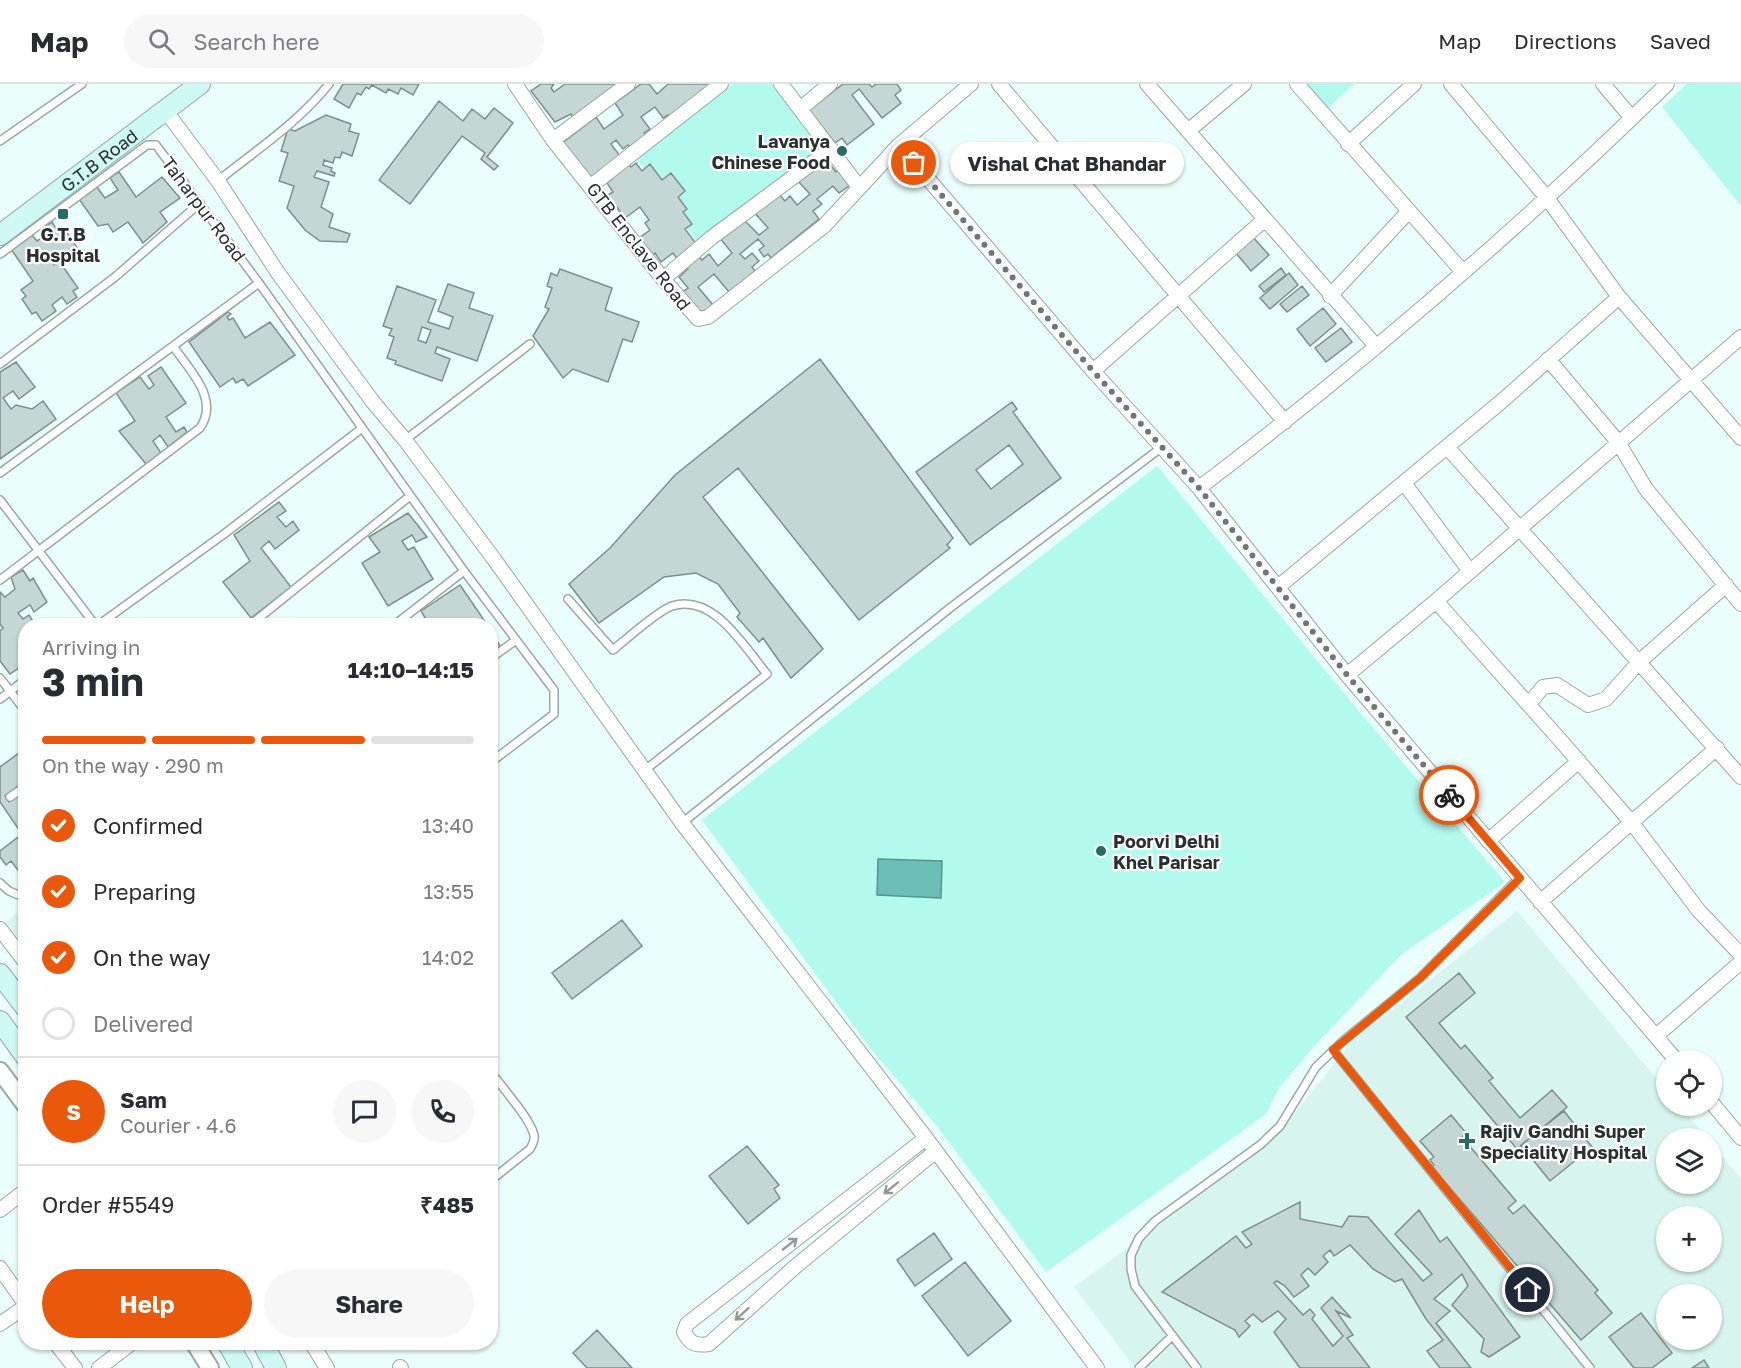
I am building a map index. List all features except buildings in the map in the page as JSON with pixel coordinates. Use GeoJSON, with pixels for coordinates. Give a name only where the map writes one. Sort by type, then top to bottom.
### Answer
{"type":"FeatureCollection","features":[{"type":"Feature","properties":{"kind":"main road","name":"G.T.B Road"},"geometry":{"type":"LineString","coordinates":[[0,219],[178,84]]}},
{"type":"Feature","properties":{"kind":"main road","name":"G.T.B Road"},"geometry":{"type":"LineString","coordinates":[[0,235],[200,84]]}},
{"type":"Feature","properties":{"kind":"main road"},"geometry":{"type":"LineString","coordinates":[[0,974],[18,998]]}},
{"type":"Feature","properties":{"kind":"main road"},"geometry":{"type":"LineString","coordinates":[[18,1014],[2,1024],[18,1046]]}},
{"type":"Feature","properties":{"kind":"main road"},"geometry":{"type":"LineString","coordinates":[[232,1350],[242,1368]]}},
{"type":"Feature","properties":{"kind":"main road"},"geometry":{"type":"LineString","coordinates":[[266,1350],[276,1368]]}},
{"type":"Feature","properties":{"kind":"street"},"geometry":{"type":"LineString","coordinates":[[553,140],[628,84]]}},
{"type":"Feature","properties":{"kind":"street"},"geometry":{"type":"LineString","coordinates":[[591,186],[721,84]]}},
{"type":"Feature","properties":{"kind":"street"},"geometry":{"type":"LineString","coordinates":[[781,84],[859,187]]}},
{"type":"Feature","properties":{"kind":"street"},"geometry":{"type":"LineString","coordinates":[[800,109],[830,84]]}},
{"type":"Feature","properties":{"kind":"street","name":"GTB Enclave Road"},"geometry":{"type":"LineString","coordinates":[[518,85],[553,140],[695,317],[708,316],[824,225],[899,146],[971,84]]}},
{"type":"Feature","properties":{"kind":"street"},"geometry":{"type":"LineString","coordinates":[[999,84],[1176,297],[1285,422]]}},
{"type":"Feature","properties":{"kind":"street"},"geometry":{"type":"LineString","coordinates":[[1147,84],[1376,346]]}},
{"type":"Feature","properties":{"kind":"street"},"geometry":{"type":"LineString","coordinates":[[1188,131],[1244,84]]}},
{"type":"Feature","properties":{"kind":"street"},"geometry":{"type":"LineString","coordinates":[[1297,84],[1463,272]]}},
{"type":"Feature","properties":{"kind":"street"},"geometry":{"type":"LineString","coordinates":[[1348,144],[1414,84]]}},
{"type":"Feature","properties":{"kind":"street"},"geometry":{"type":"LineString","coordinates":[[1450,84],[1547,198],[1619,297],[1741,438]]}},
{"type":"Feature","properties":{"kind":"street"},"geometry":{"type":"LineString","coordinates":[[1603,84],[1632,118]]}},
{"type":"Feature","properties":{"kind":"street"},"geometry":{"type":"LineString","coordinates":[[1199,488],[1285,422],[1463,272],[1547,198],[1667,84]]}},
{"type":"Feature","properties":{"kind":"street"},"geometry":{"type":"LineString","coordinates":[[165,110],[218,181],[278,273],[373,402],[405,440],[682,823],[936,1151],[1097,1368]]}},
{"type":"Feature","properties":{"kind":"street"},"geometry":{"type":"LineString","coordinates":[[899,146],[1093,371],[1199,488],[1347,675],[1668,1050]]}},
{"type":"Feature","properties":{"kind":"street"},"geometry":{"type":"LineString","coordinates":[[663,279],[711,238],[831,149]]}},
{"type":"Feature","properties":{"kind":"street"},"geometry":{"type":"LineString","coordinates":[[1330,296],[1409,211]]}},
{"type":"Feature","properties":{"kind":"street"},"geometry":{"type":"LineString","coordinates":[[1093,371],[1264,220]]}},
{"type":"Feature","properties":{"kind":"street"},"geometry":{"type":"LineString","coordinates":[[1278,588],[1447,447],[1619,297]]}},
{"type":"Feature","properties":{"kind":"street"},"geometry":{"type":"LineString","coordinates":[[1347,675],[1741,337]]}},
{"type":"Feature","properties":{"kind":"street"},"geometry":{"type":"LineString","coordinates":[[1548,359],[1618,442],[1646,489],[1741,604]]}},
{"type":"Feature","properties":{"kind":"street"},"geometry":{"type":"LineString","coordinates":[[1447,447],[1741,777]]}},
{"type":"Feature","properties":{"kind":"street"},"geometry":{"type":"LineString","coordinates":[[1404,483],[1469,570]]}},
{"type":"Feature","properties":{"kind":"street"},"geometry":{"type":"LineString","coordinates":[[1529,704],[1543,687],[1557,685],[1588,705],[1596,705],[1606,699],[1640,661],[1726,585]]}},
{"type":"Feature","properties":{"kind":"street"},"geometry":{"type":"LineString","coordinates":[[1436,601],[1579,761],[1632,823],[1699,911],[1741,955]]}},
{"type":"Feature","properties":{"kind":"street"},"geometry":{"type":"LineString","coordinates":[[1540,902],[1717,748]]}},
{"type":"Feature","properties":{"kind":"street"},"geometry":{"type":"LineString","coordinates":[[1488,841],[1579,761]]}},
{"type":"Feature","properties":{"kind":"street"},"geometry":{"type":"LineString","coordinates":[[0,929],[18,953]]}},
{"type":"Feature","properties":{"kind":"street"},"geometry":{"type":"LineString","coordinates":[[1656,1036],[1741,962]]}},
{"type":"Feature","properties":{"kind":"street"},"geometry":{"type":"LineString","coordinates":[[0,1071],[18,1095]]}},
{"type":"Feature","properties":{"kind":"street"},"geometry":{"type":"LineString","coordinates":[[1722,1115],[1741,1138]]}},
{"type":"Feature","properties":{"kind":"street"},"geometry":{"type":"LineString","coordinates":[[926,1138],[687,1324],[684,1332],[689,1341],[698,1346],[709,1344],[796,1266],[936,1151]]}},
{"type":"Feature","properties":{"kind":"street"},"geometry":{"type":"LineString","coordinates":[[0,1210],[18,1196]]}},
{"type":"Feature","properties":{"kind":"street"},"geometry":{"type":"LineString","coordinates":[[0,1268],[18,1294]]}},
{"type":"Feature","properties":{"kind":"street"},"geometry":{"type":"LineString","coordinates":[[0,1323],[18,1311]]}},
{"type":"Feature","properties":{"kind":"street"},"geometry":{"type":"LineString","coordinates":[[61,1350],[75,1368]]}},
{"type":"Feature","properties":{"kind":"street"},"geometry":{"type":"LineString","coordinates":[[99,1368],[123,1350]]}},
{"type":"Feature","properties":{"kind":"street"},"geometry":{"type":"LineString","coordinates":[[199,1350],[210,1368]]}},
{"type":"Feature","properties":{"kind":"street"},"geometry":{"type":"LineString","coordinates":[[316,1350],[327,1368]]}},
{"type":"Feature","properties":{"kind":"lane"},"geometry":{"type":"LineString","coordinates":[[0,141],[82,84]]}},
{"type":"Feature","properties":{"kind":"lane"},"geometry":{"type":"LineString","coordinates":[[218,181],[295,118],[329,84]]}},
{"type":"Feature","properties":{"kind":"lane","name":"Taharpur Road"},"geometry":{"type":"LineString","coordinates":[[0,254],[147,145],[156,145],[260,283],[361,429],[464,571]]}},
{"type":"Feature","properties":{"kind":"lane"},"geometry":{"type":"LineString","coordinates":[[0,364],[114,277],[200,203]]}},
{"type":"Feature","properties":{"kind":"lane"},"geometry":{"type":"LineString","coordinates":[[0,473],[260,283]]}},
{"type":"Feature","properties":{"kind":"lane"},"geometry":{"type":"LineString","coordinates":[[405,440],[530,344]]}},
{"type":"Feature","properties":{"kind":"lane"},"geometry":{"type":"LineString","coordinates":[[0,580],[201,428],[209,408],[206,395],[173,346]]}},
{"type":"Feature","properties":{"kind":"lane"},"geometry":{"type":"LineString","coordinates":[[107,618],[224,534],[361,429]]}},
{"type":"Feature","properties":{"kind":"lane"},"geometry":{"type":"LineString","coordinates":[[682,823],[950,608],[1162,447]]}},
{"type":"Feature","properties":{"kind":"lane"},"geometry":{"type":"LineString","coordinates":[[259,618],[410,496]]}},
{"type":"Feature","properties":{"kind":"lane"},"geometry":{"type":"LineString","coordinates":[[0,500],[90,618]]}},
{"type":"Feature","properties":{"kind":"lane"},"geometry":{"type":"LineString","coordinates":[[403,618],[464,571],[554,690],[554,714],[498,758]]}},
{"type":"Feature","properties":{"kind":"lane"},"geometry":{"type":"LineString","coordinates":[[568,598],[613,650],[671,606],[694,604],[715,613],[767,674],[645,770]]}},
{"type":"Feature","properties":{"kind":"lane"},"geometry":{"type":"LineString","coordinates":[[498,653],[516,640]]}},
{"type":"Feature","properties":{"kind":"lane"},"geometry":{"type":"LineString","coordinates":[[0,678],[18,702]]}},
{"type":"Feature","properties":{"kind":"lane"},"geometry":{"type":"LineString","coordinates":[[0,699],[18,685]]}},
{"type":"Feature","properties":{"kind":"lane"},"geometry":{"type":"LineString","coordinates":[[10,797],[18,792]]}},
{"type":"Feature","properties":{"kind":"lane"},"geometry":{"type":"LineString","coordinates":[[1197,1368],[1135,1286],[1131,1255],[1138,1238],[1155,1221],[1260,1145],[1280,1126],[1317,1067],[1333,1050],[1420,978],[1520,878]]}},
{"type":"Feature","properties":{"kind":"lane"},"geometry":{"type":"LineString","coordinates":[[0,883],[18,895]]}},
{"type":"Feature","properties":{"kind":"lane"},"geometry":{"type":"LineString","coordinates":[[1333,1050],[1590,1368]]}},
{"type":"Feature","properties":{"kind":"lane"},"geometry":{"type":"LineString","coordinates":[[498,1082],[528,1123],[534,1134],[534,1142],[530,1149],[498,1175]]}},
{"type":"Feature","properties":{"kind":"lane"},"geometry":{"type":"LineString","coordinates":[[1139,1368],[1172,1336]]}},
{"type":"Feature","properties":{"kind":"shaded area"},"geometry":{"type":"Polygon","coordinates":[[[733,84],[775,84],[829,154],[701,248],[635,156],[733,84]]]}},
{"type":"Feature","properties":{"kind":"shaded area"},"geometry":{"type":"Polygon","coordinates":[[[1306,84],[1354,84],[1328,108],[1306,84]]]}},
{"type":"Feature","properties":{"kind":"shaded area"},"geometry":{"type":"Polygon","coordinates":[[[1687,84],[1741,84],[1741,206],[1662,107],[1687,84]]]}},
{"type":"Feature","properties":{"kind":"shaded area","name":"Poorvi Delhi Khel Parisar"},"geometry":{"type":"Polygon","coordinates":[[[1157,466],[1357,709],[1505,882],[1402,954],[1316,1044],[1279,1088],[1266,1114],[1046,1272],[936,1125],[870,1048],[702,820],[1157,466]]]}},
{"type":"Feature","properties":{"kind":"shaded area"},"geometry":{"type":"Polygon","coordinates":[[[878,859],[942,861],[941,898],[877,895],[878,859]]]}},
{"type":"Feature","properties":{"kind":"shaded area","name":"Rajiv Gandhi Super Speciality Hospital"},"geometry":{"type":"Polygon","coordinates":[[[1517,911],[1656,1078],[1656,1116],[1688,1116],[1698,1128],[1656,1128],[1656,1194],[1722,1194],[1722,1156],[1741,1179],[1741,1368],[1135,1368],[1074,1287],[1252,1157],[1293,1115],[1352,1042],[1517,911]]]}},
{"type":"Feature","properties":{"kind":"shaded area"},"geometry":{"type":"Polygon","coordinates":[[[18,912],[18,947],[2,925],[18,912]]]}},
{"type":"Feature","properties":{"kind":"way so far"},"geometry":{"type":"LineString","coordinates":[[914,163],[1093,371],[1199,488],[1347,675],[1449,795]]}},
{"type":"Feature","properties":{"kind":"place","name":"Lavanya Chinese Food"},"geometry":{"type":"Point","coordinates":[842,151]}},
{"type":"Feature","properties":{"kind":"place","name":"Vishal Chat Bhandar"},"geometry":{"type":"Point","coordinates":[914,163]}},
{"type":"Feature","properties":{"kind":"place","name":"G.T.B Hospital"},"geometry":{"type":"Point","coordinates":[63,214]}},
{"type":"Feature","properties":{"kind":"place","name":"Poorvi Delhi Khel Parisar"},"geometry":{"type":"Point","coordinates":[1101,851]}},
{"type":"Feature","properties":{"kind":"place","name":"Rajiv Gandhi Super Speciality Hospital"},"geometry":{"type":"Point","coordinates":[1467,1141]}},
{"type":"Feature","properties":{"kind":"route"},"geometry":{"type":"LineString","coordinates":[[1449,795],[1520,878],[1420,978],[1333,1050],[1528,1290]]}}]}
